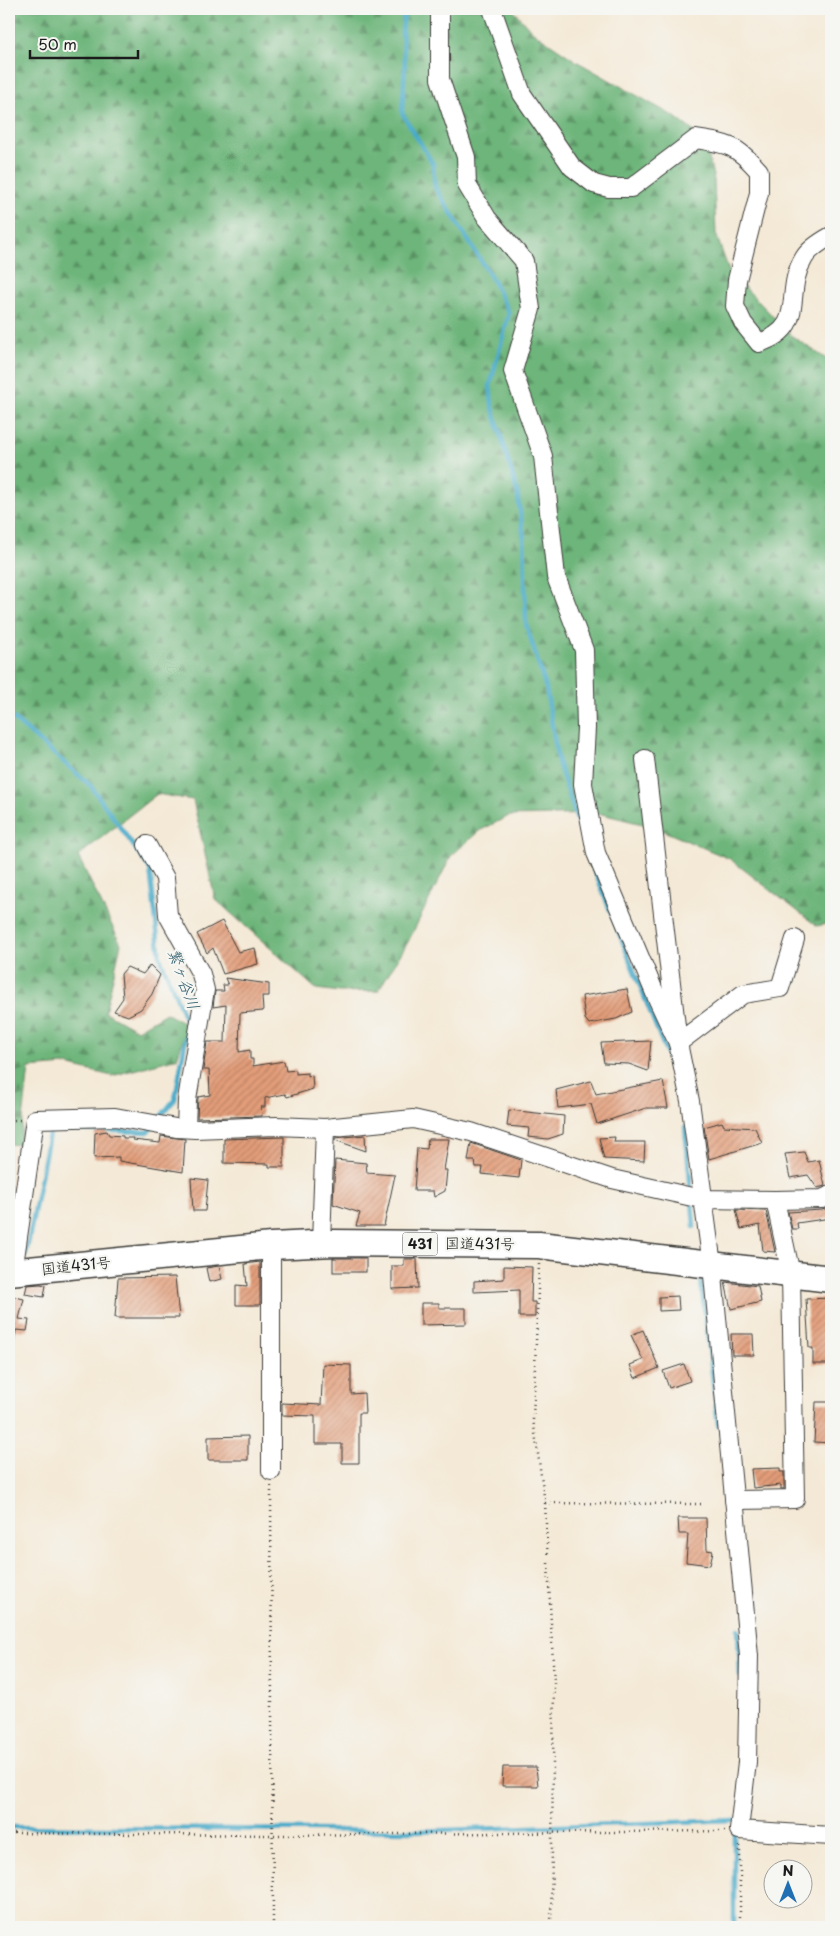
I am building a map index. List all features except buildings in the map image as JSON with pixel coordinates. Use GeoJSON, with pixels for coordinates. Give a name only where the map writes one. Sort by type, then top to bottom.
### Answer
{"type":"FeatureCollection","features":[{"type":"Feature","properties":{"kind":"highway","name":"国道431号"},"geometry":{"type":"LineString","coordinates":[[11,1272],[271,1246],[321,1243],[539,1245],[831,1279]]}},
{"type":"Feature","properties":{"kind":"street"},"geometry":{"type":"LineString","coordinates":[[440,9],[440,79],[466,157],[467,185],[487,218],[524,260],[531,309],[513,371],[543,456],[556,577],[584,650],[586,728],[583,784],[596,853],[657,998],[678,1042]]}},
{"type":"Feature","properties":{"kind":"street"},"geometry":{"type":"LineString","coordinates":[[492,9],[522,94],[572,167],[594,184],[609,188],[631,188],[696,139],[728,144],[749,159],[760,171],[760,193],[737,280],[735,306],[743,323],[758,343],[776,338],[790,320],[793,289],[804,258],[831,236]]}},
{"type":"Feature","properties":{"kind":"street"},"geometry":{"type":"LineString","coordinates":[[645,759],[678,1042],[690,1101],[701,1200],[712,1265],[749,1656],[747,1762],[739,1830],[831,1836]]}},
{"type":"Feature","properties":{"kind":"street"},"geometry":{"type":"LineString","coordinates":[[147,845],[165,878],[168,915],[201,974],[205,990],[187,1100],[186,1128]]}},
{"type":"Feature","properties":{"kind":"street"},"geometry":{"type":"LineString","coordinates":[[678,1042],[743,994],[780,988],[795,939]]}},
{"type":"Feature","properties":{"kind":"street"},"geometry":{"type":"LineString","coordinates":[[11,1272],[35,1119],[114,1117],[186,1128],[276,1126],[325,1128],[413,1119],[471,1132],[612,1179],[701,1200],[775,1200],[822,1198],[831,1195]]}},
{"type":"Feature","properties":{"kind":"street"},"geometry":{"type":"LineString","coordinates":[[321,1243],[325,1128]]}},
{"type":"Feature","properties":{"kind":"street"},"geometry":{"type":"LineString","coordinates":[[734,1500],[795,1499],[791,1274],[775,1200]]}},
{"type":"Feature","properties":{"kind":"street"},"geometry":{"type":"LineString","coordinates":[[271,1246],[271,1471]]}},
{"type":"Feature","properties":{"kind":"path"},"geometry":{"type":"LineString","coordinates":[[539,1245],[533,1419],[545,1503],[554,1683],[551,1927]]}},
{"type":"Feature","properties":{"kind":"path"},"geometry":{"type":"LineString","coordinates":[[271,1471],[274,1927]]}},
{"type":"Feature","properties":{"kind":"path"},"geometry":{"type":"LineString","coordinates":[[545,1503],[701,1504]]}},
{"type":"Feature","properties":{"kind":"path"},"geometry":{"type":"LineString","coordinates":[[9,1833],[274,1834],[739,1830],[740,1927]]}},
{"type":"Feature","properties":{"kind":"green space"},"geometry":{"type":"Polygon","coordinates":[[[9,9],[512,9],[533,32],[576,61],[675,117],[705,140],[714,180],[716,234],[729,271],[792,336],[831,362],[831,923],[817,926],[730,859],[654,827],[602,814],[509,816],[479,831],[451,856],[408,942],[378,991],[340,992],[316,989],[215,899],[193,800],[157,794],[78,856],[121,944],[105,1012],[137,1030],[166,1013],[188,1026],[177,1058],[112,1076],[66,1065],[29,1068],[20,1145],[9,1144],[9,9]]]}},
{"type":"Feature","properties":{"kind":"waterway"},"geometry":{"type":"LineString","coordinates":[[405,9],[402,31],[405,66],[402,113],[433,164],[435,187],[491,277],[509,313],[490,386],[492,405],[517,491],[524,538],[526,624],[546,688],[558,762],[588,853]]}},
{"type":"Feature","properties":{"kind":"waterway","name":"繁ヶ谷川"},"geometry":{"type":"LineString","coordinates":[[9,715],[90,785],[150,869],[160,957],[188,1026],[175,1099],[157,1121]]}},
{"type":"Feature","properties":{"kind":"waterway"},"geometry":{"type":"LineString","coordinates":[[591,862],[679,1085]]}},
{"type":"Feature","properties":{"kind":"waterway"},"geometry":{"type":"LineString","coordinates":[[685,1127],[691,1192]]}},
{"type":"Feature","properties":{"kind":"waterway","name":"繁ヶ谷川"},"geometry":{"type":"LineString","coordinates":[[26,1255],[50,1129],[148,1132],[151,1129]]}},
{"type":"Feature","properties":{"kind":"waterway"},"geometry":{"type":"LineString","coordinates":[[692,1202],[694,1227]]}},
{"type":"Feature","properties":{"kind":"waterway","name":"繁ヶ谷川"},"geometry":{"type":"LineString","coordinates":[[9,1288],[14,1288],[17,1280]]}},
{"type":"Feature","properties":{"kind":"waterway"},"geometry":{"type":"LineString","coordinates":[[701,1282],[718,1425]]}},
{"type":"Feature","properties":{"kind":"waterway"},"geometry":{"type":"LineString","coordinates":[[738,1629],[740,1676]]}},
{"type":"Feature","properties":{"kind":"waterway"},"geometry":{"type":"LineString","coordinates":[[9,1827],[415,1831],[734,1820]]}},
{"type":"Feature","properties":{"kind":"waterway"},"geometry":{"type":"LineString","coordinates":[[734,1834],[734,1927]]}}]}
